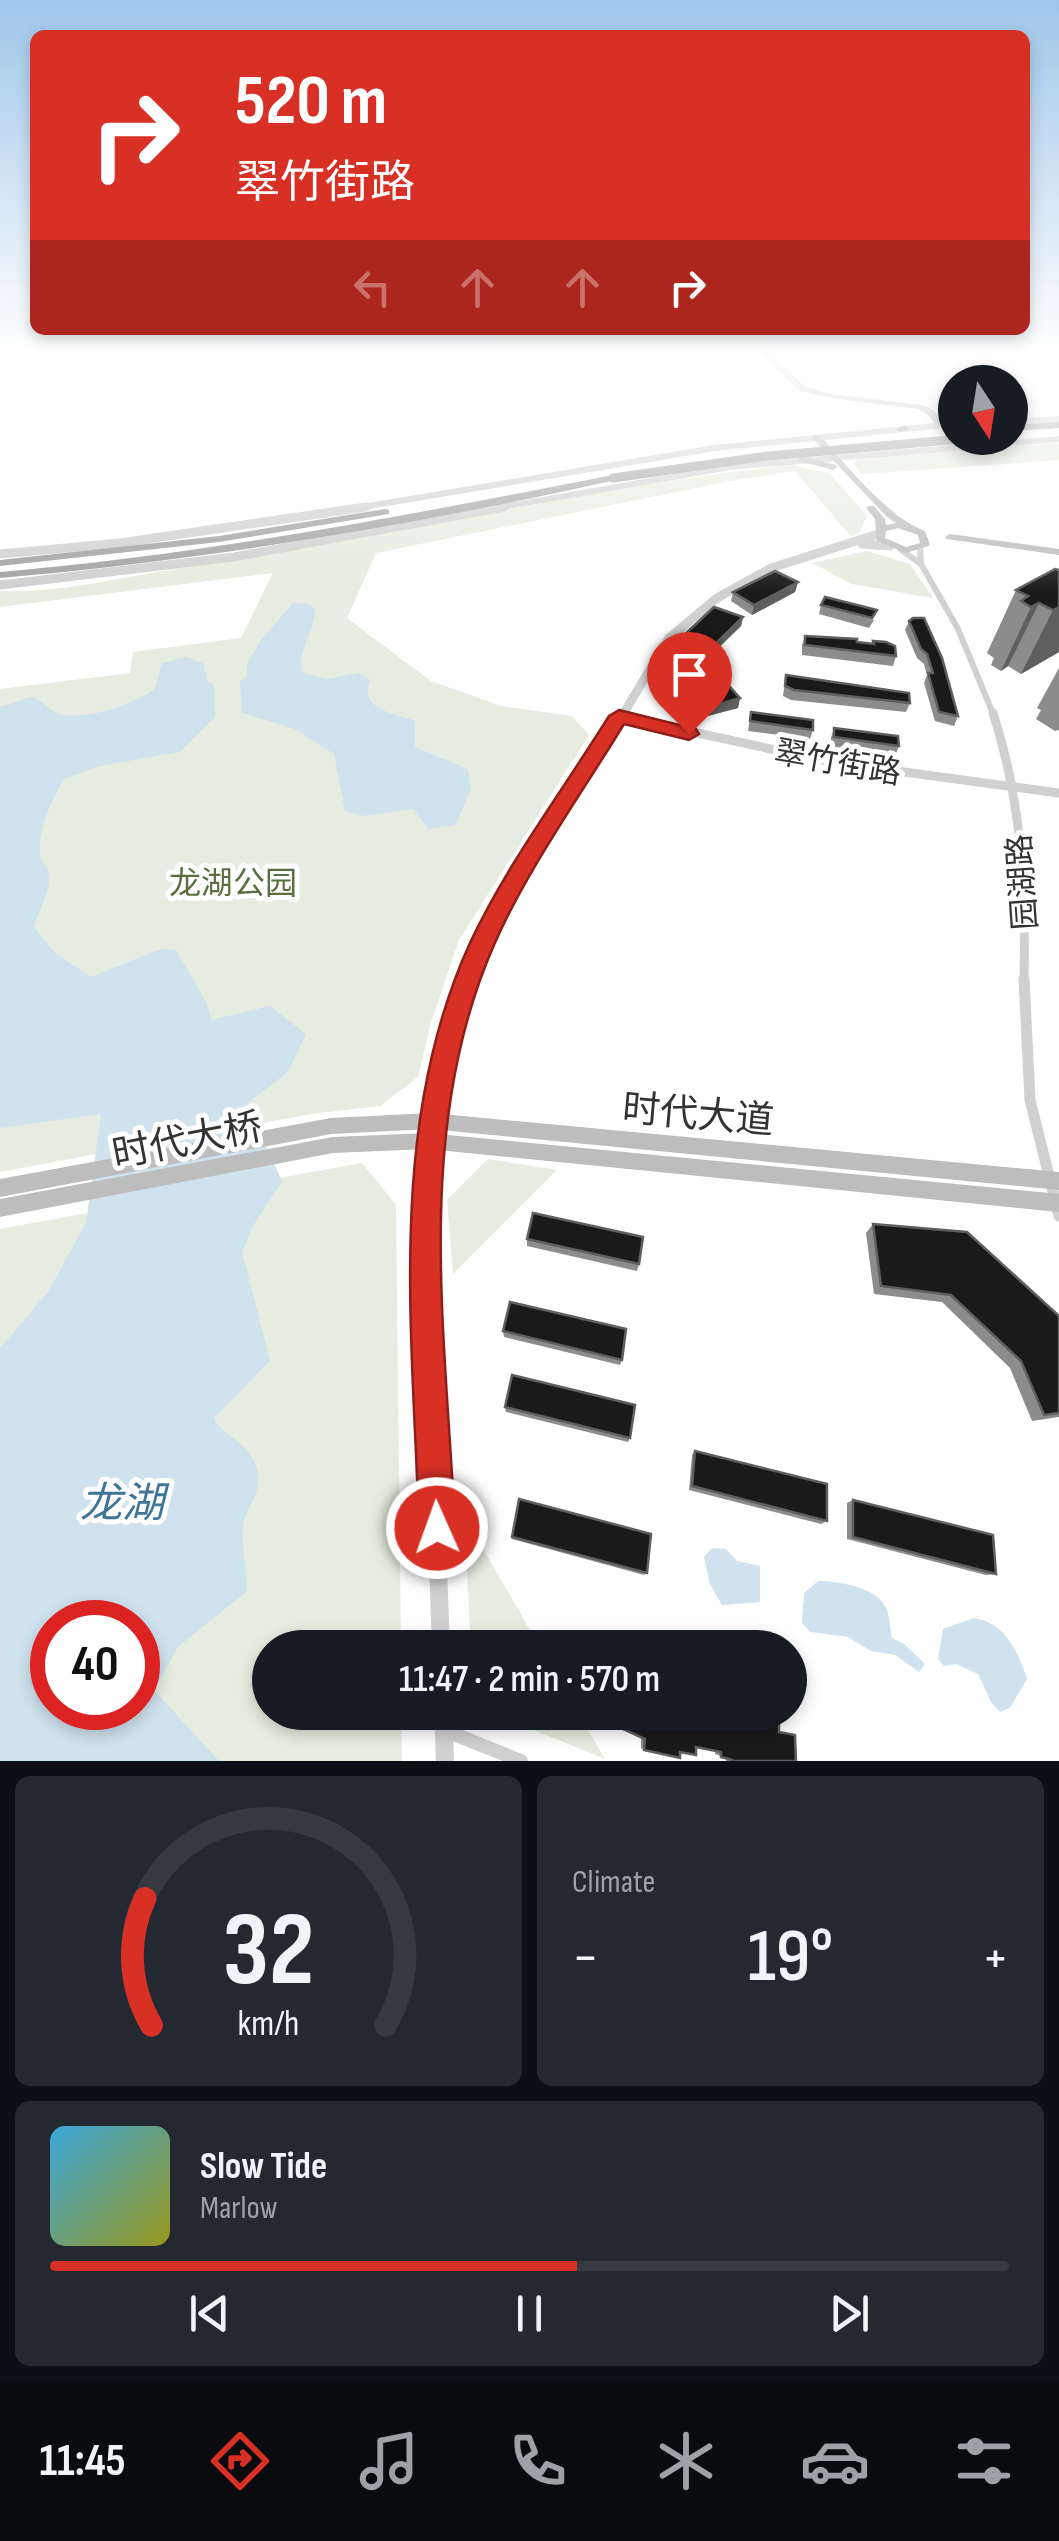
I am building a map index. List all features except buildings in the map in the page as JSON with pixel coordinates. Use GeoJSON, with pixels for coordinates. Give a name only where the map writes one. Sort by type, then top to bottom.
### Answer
{"type":"FeatureCollection","features":[{"type":"Feature","properties":{"kind":"highway"},"geometry":{"type":"LineString","coordinates":[[0,575],[118,564],[609,474],[762,450],[938,430]]}},
{"type":"Feature","properties":{"kind":"highway"},"geometry":{"type":"LineString","coordinates":[[609,474],[938,441]]}},
{"type":"Feature","properties":{"kind":"highway"},"geometry":{"type":"LineString","coordinates":[[0,563],[344,525]]}},
{"type":"Feature","properties":{"kind":"main road"},"geometry":{"type":"LineString","coordinates":[[811,437],[889,514],[914,529],[923,546]]}},
{"type":"Feature","properties":{"kind":"main road"},"geometry":{"type":"LineString","coordinates":[[845,468],[848,458],[862,452]]}},
{"type":"Feature","properties":{"kind":"main road"},"geometry":{"type":"LineString","coordinates":[[828,456],[833,467],[878,516],[880,531],[895,548],[923,546],[950,537]]}},
{"type":"Feature","properties":{"kind":"main road"},"geometry":{"type":"LineString","coordinates":[[802,459],[833,467]]}},
{"type":"Feature","properties":{"kind":"main road"},"geometry":{"type":"LineString","coordinates":[[880,531],[914,529],[1059,552]]}},
{"type":"Feature","properties":{"kind":"main road","name":"时代大道"},"geometry":{"type":"LineString","coordinates":[[332,1135],[431,1122],[1053,1181]]}},
{"type":"Feature","properties":{"kind":"main road","name":"时代大道"},"geometry":{"type":"LineString","coordinates":[[332,1135],[428,1141],[1058,1207]]}},
{"type":"Feature","properties":{"kind":"main road","name":"时代大桥"},"geometry":{"type":"LineString","coordinates":[[0,1188],[332,1135]]}},
{"type":"Feature","properties":{"kind":"main road","name":"时代大桥"},"geometry":{"type":"LineString","coordinates":[[0,1208],[332,1135]]}},
{"type":"Feature","properties":{"kind":"street"},"geometry":{"type":"LineString","coordinates":[[0,554],[218,531],[706,448],[900,429]]}},
{"type":"Feature","properties":{"kind":"street"},"geometry":{"type":"LineString","coordinates":[[902,429],[893,434],[896,440],[922,448]]}},
{"type":"Feature","properties":{"kind":"street"},"geometry":{"type":"LineString","coordinates":[[0,585],[224,559],[722,468],[922,448],[1058,429]]}},
{"type":"Feature","properties":{"kind":"street"},"geometry":{"type":"LineString","coordinates":[[706,448],[720,448],[735,456],[736,462],[722,468]]}},
{"type":"Feature","properties":{"kind":"street"},"geometry":{"type":"LineString","coordinates":[[344,525],[451,492]]}},
{"type":"Feature","properties":{"kind":"street"},"geometry":{"type":"LineString","coordinates":[[344,525],[443,520]]}},
{"type":"Feature","properties":{"kind":"street"},"geometry":{"type":"LineString","coordinates":[[440,1630],[425,1204],[428,1141],[443,1056],[482,944],[669,638],[704,606],[766,570],[852,544],[880,531]]}},
{"type":"Feature","properties":{"kind":"street"},"geometry":{"type":"LineString","coordinates":[[852,544],[895,548],[921,564],[923,546]]}},
{"type":"Feature","properties":{"kind":"street","name":"园湖路"},"geometry":{"type":"LineString","coordinates":[[921,564],[954,620],[985,690],[1013,788],[1022,846],[1024,1033],[1030,1090],[1058,1207]]}},
{"type":"Feature","properties":{"kind":"street","name":"翠竹街路"},"geometry":{"type":"LineString","coordinates":[[619,716],[831,762],[1059,793]]}},
{"type":"Feature","properties":{"kind":"street"},"geometry":{"type":"LineString","coordinates":[[444,1730],[445,1761]]}},
{"type":"Feature","properties":{"kind":"street"},"geometry":{"type":"LineString","coordinates":[[460,1730],[521,1761]]}},
{"type":"Feature","properties":{"kind":"green space"},"geometry":{"type":"Polygon","coordinates":[[[1059,443],[1059,460],[862,474],[853,464],[860,457],[938,452],[938,455],[1028,455],[1028,445],[1059,443]]]}},
{"type":"Feature","properties":{"kind":"green space","name":"龙湖公园"},"geometry":{"type":"Polygon","coordinates":[[[792,465],[829,473],[867,516],[859,533],[851,536],[795,471],[376,553],[347,618],[431,681],[501,706],[572,716],[589,735],[459,940],[431,1022],[418,1077],[380,1106],[311,1114],[0,1172],[0,689],[130,673],[133,652],[241,638],[273,573],[0,607],[0,591],[95,583],[641,486],[792,465]]]}},
{"type":"Feature","properties":{"kind":"green space"},"geometry":{"type":"Polygon","coordinates":[[[867,551],[910,564],[933,598],[852,584],[812,563],[867,551]]]}},
{"type":"Feature","properties":{"kind":"green space"},"geometry":{"type":"Polygon","coordinates":[[[488,1159],[557,1170],[453,1274],[447,1200],[488,1159]]]}},
{"type":"Feature","properties":{"kind":"green space"},"geometry":{"type":"Polygon","coordinates":[[[362,1163],[396,1205],[401,1630],[252,1630],[252,1730],[401,1730],[402,1761],[0,1761],[0,1229],[362,1163]]]}},
{"type":"Feature","properties":{"kind":"green space"},"geometry":{"type":"Polygon","coordinates":[[[464,1516],[530,1630],[470,1630],[464,1516]]]}},
{"type":"Feature","properties":{"kind":"green space"},"geometry":{"type":"Polygon","coordinates":[[[534,1730],[588,1730],[605,1759],[534,1730]]]}},
{"type":"Feature","properties":{"kind":"water"},"geometry":{"type":"Polygon","coordinates":[[[293,603],[310,604],[315,609],[302,658],[303,673],[326,679],[360,673],[370,680],[368,690],[374,704],[415,721],[415,747],[468,769],[471,790],[455,825],[428,829],[413,809],[364,816],[345,811],[334,754],[295,729],[242,713],[240,681],[247,677],[247,664],[262,639],[293,603]]]}},
{"type":"Feature","properties":{"kind":"water","name":"龙湖"},"geometry":{"type":"Polygon","coordinates":[[[187,657],[204,664],[207,681],[214,684],[215,717],[180,752],[99,766],[64,779],[41,834],[40,856],[49,881],[34,927],[55,953],[91,977],[161,949],[176,950],[212,1020],[270,1006],[306,1034],[288,1072],[246,1104],[282,1181],[253,1226],[242,1252],[270,1361],[214,1418],[248,1451],[257,1469],[257,1490],[243,1527],[247,1591],[178,1647],[160,1679],[160,1600],[30,1600],[30,1730],[160,1730],[160,1697],[219,1761],[0,1761],[0,1348],[48,1292],[86,1223],[101,1114],[0,1128],[0,707],[31,697],[59,714],[82,715],[108,710],[154,690],[162,663],[187,657]]]}},
{"type":"Feature","properties":{"kind":"water"},"geometry":{"type":"Polygon","coordinates":[[[712,1548],[726,1549],[737,1561],[760,1566],[760,1602],[722,1605],[710,1584],[704,1557],[712,1548]]]}},
{"type":"Feature","properties":{"kind":"water"},"geometry":{"type":"Polygon","coordinates":[[[818,1581],[855,1586],[880,1599],[888,1613],[892,1638],[925,1664],[919,1672],[895,1655],[871,1651],[848,1637],[811,1632],[802,1623],[804,1593],[818,1581]]]}},
{"type":"Feature","properties":{"kind":"water"},"geometry":{"type":"Polygon","coordinates":[[[974,1618],[1002,1632],[1027,1679],[1010,1708],[1000,1712],[978,1674],[956,1664],[944,1666],[938,1659],[943,1629],[974,1618]]]}},
{"type":"Feature","properties":{"kind":"route"},"geometry":{"type":"LineString","coordinates":[[437,1528],[425,1204],[428,1141],[453,1022],[482,944],[505,900],[619,716],[689,734]]}}]}
